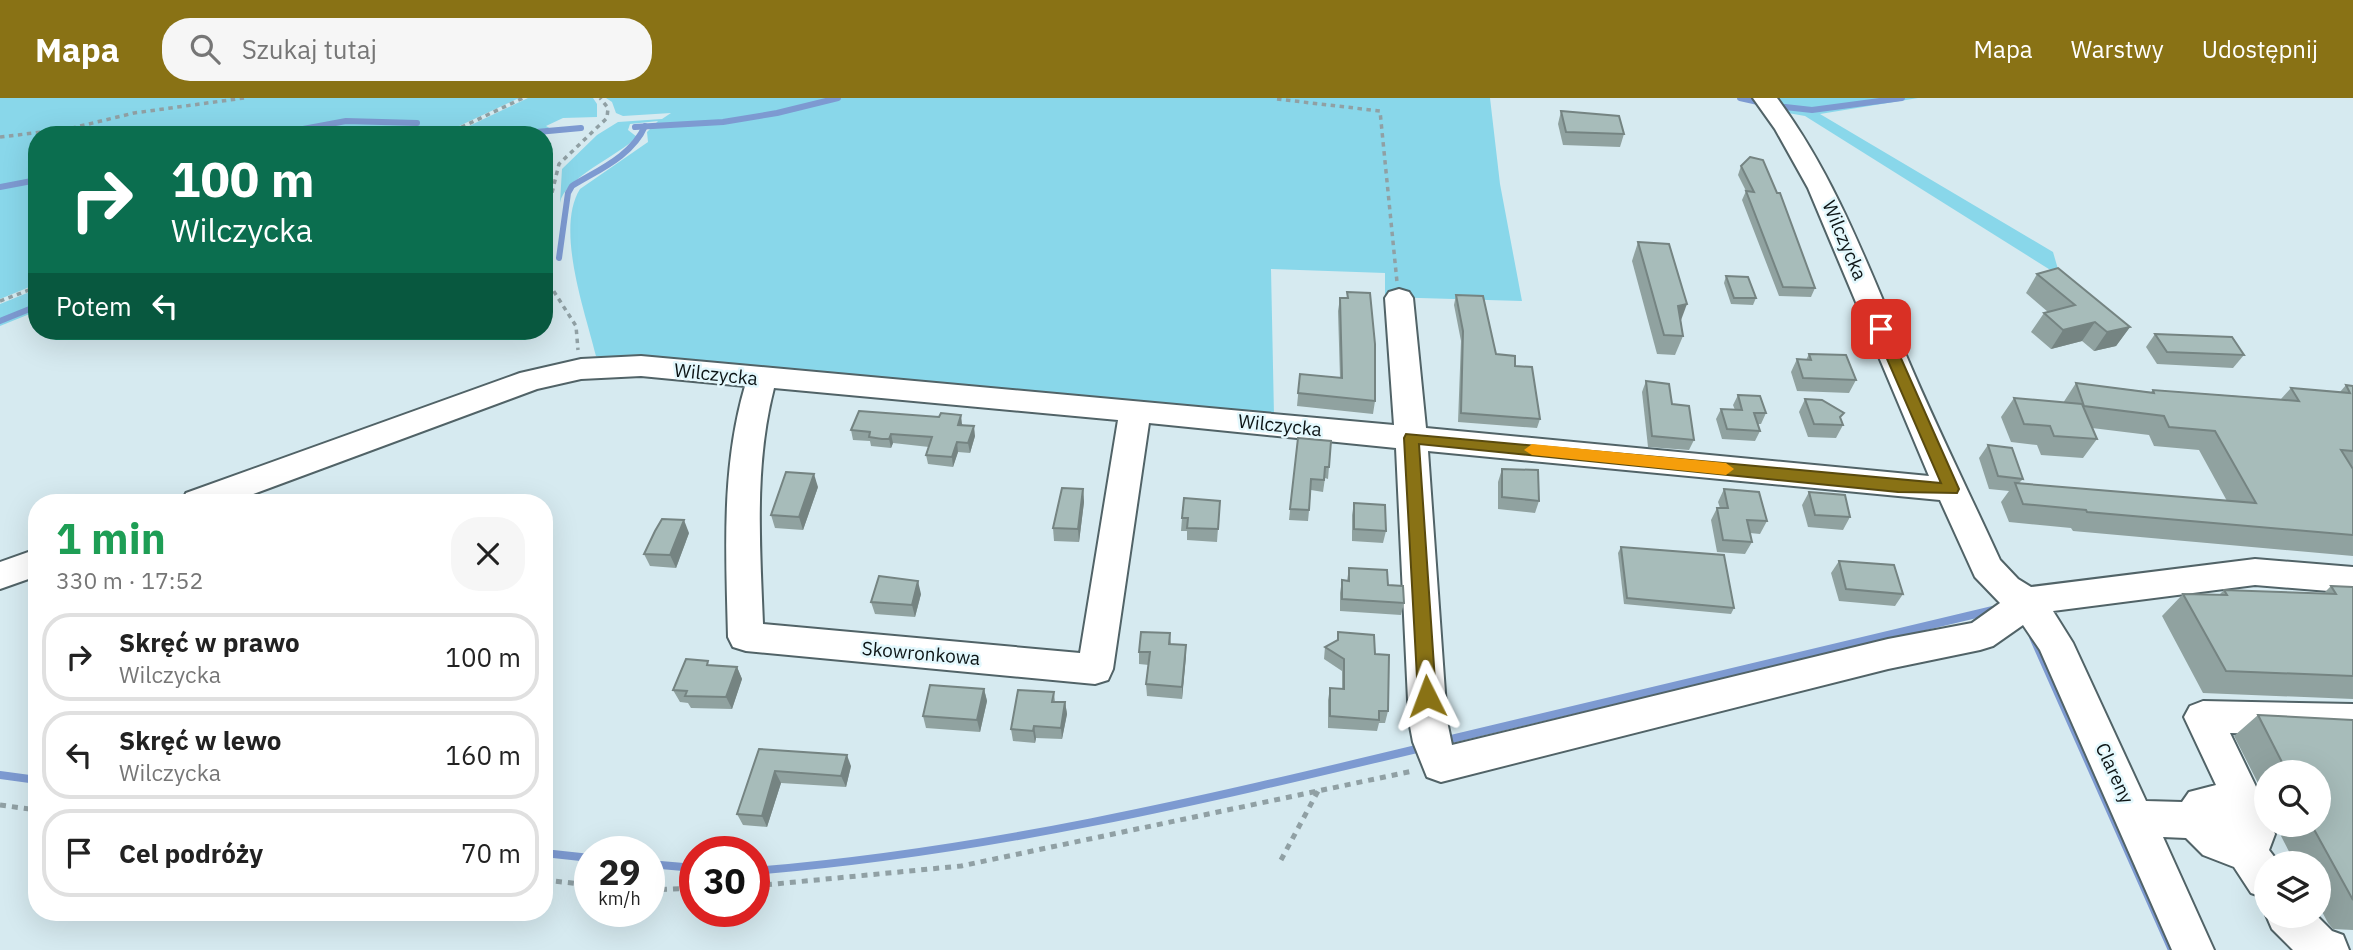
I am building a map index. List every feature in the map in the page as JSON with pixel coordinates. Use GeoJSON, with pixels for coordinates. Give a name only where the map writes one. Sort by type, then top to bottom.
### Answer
{"type":"FeatureCollection","features":[{"type":"Feature","properties":{"kind":"street","name":"Wilczycka"},"geometry":{"type":"LineString","coordinates":[[219,494],[531,380],[581,369],[642,366],[1952,489],[1889,351],[1820,181],[1798,143],[1765,98]]}},
{"type":"Feature","properties":{"kind":"street"},"geometry":{"type":"LineString","coordinates":[[1399,298],[1429,722],[1432,742],[1441,765],[1888,654],[1980,636],[2002,622],[2026,601],[2255,572],[2353,580]]}},
{"type":"Feature","properties":{"kind":"street","name":"Skowronkowa"},"geometry":{"type":"LineString","coordinates":[[762,379],[756,396],[747,454],[743,522],[746,637],[1095,669],[1135,411]]}},
{"type":"Feature","properties":{"kind":"street","name":"Clareny"},"geometry":{"type":"LineString","coordinates":[[1952,489],[1987,568],[2006,589],[2026,601],[2055,643],[2136,818],[2193,950]]}},
{"type":"Feature","properties":{"kind":"street"},"geometry":{"type":"LineString","coordinates":[[0,576],[28,565]]}},
{"type":"Feature","properties":{"kind":"street"},"geometry":{"type":"LineString","coordinates":[[2214,814],[2240,795],[2203,717],[2353,720]]}},
{"type":"Feature","properties":{"kind":"street"},"geometry":{"type":"LineString","coordinates":[[2136,818],[2214,814],[2252,827],[2255,851]]}},
{"type":"Feature","properties":{"kind":"street"},"geometry":{"type":"LineString","coordinates":[[2298,928],[2317,946],[2328,950]]}},
{"type":"Feature","properties":{"kind":"path"},"geometry":{"type":"LineString","coordinates":[[80,126],[134,113],[244,98]]}},
{"type":"Feature","properties":{"kind":"path"},"geometry":{"type":"LineString","coordinates":[[464,126],[523,98]]}},
{"type":"Feature","properties":{"kind":"path"},"geometry":{"type":"LineString","coordinates":[[553,189],[559,164],[607,118],[608,108],[600,98]]}},
{"type":"Feature","properties":{"kind":"path"},"geometry":{"type":"LineString","coordinates":[[1277,99],[1381,111],[1399,298]]}},
{"type":"Feature","properties":{"kind":"path"},"geometry":{"type":"LineString","coordinates":[[0,137],[28,134]]}},
{"type":"Feature","properties":{"kind":"path"},"geometry":{"type":"LineString","coordinates":[[0,301],[28,290]]}},
{"type":"Feature","properties":{"kind":"path"},"geometry":{"type":"LineString","coordinates":[[553,290],[576,326],[581,369]]}},
{"type":"Feature","properties":{"kind":"path"},"geometry":{"type":"LineString","coordinates":[[770,884],[961,866],[1441,765]]}},
{"type":"Feature","properties":{"kind":"path"},"geometry":{"type":"LineString","coordinates":[[1281,860],[1318,791]]}},
{"type":"Feature","properties":{"kind":"path"},"geometry":{"type":"LineString","coordinates":[[0,805],[28,809]]}},
{"type":"Feature","properties":{"kind":"path"},"geometry":{"type":"LineString","coordinates":[[553,881],[574,883]]}},
{"type":"Feature","properties":{"kind":"shaded area"},"geometry":{"type":"Polygon","coordinates":[[[0,98],[519,98],[459,126],[28,126],[28,288],[0,299],[0,98]]]}},
{"type":"Feature","properties":{"kind":"shaded area"},"geometry":{"type":"Polygon","coordinates":[[[528,98],[593,98],[597,104],[597,117],[563,118],[546,126],[469,126],[528,98]]]}},
{"type":"Feature","properties":{"kind":"shaded area"},"geometry":{"type":"Polygon","coordinates":[[[606,98],[1490,98],[1500,184],[1522,301],[1385,297],[1385,273],[1271,269],[1274,416],[596,356],[571,248],[573,206],[580,189],[648,142],[647,132],[658,121],[630,124],[628,130],[637,137],[581,176],[564,194],[560,203],[562,169],[597,135],[618,122],[662,119],[671,113],[623,116],[616,113],[612,102],[606,98]]]}},
{"type":"Feature","properties":{"kind":"shaded area"},"geometry":{"type":"Polygon","coordinates":[[[1775,98],[1918,98],[1820,114],[2053,252],[2060,276],[1805,116],[1788,113],[1775,98]]]}},
{"type":"Feature","properties":{"kind":"shaded area"},"geometry":{"type":"Polygon","coordinates":[[[28,293],[28,315],[0,326],[0,304],[28,293]]]}},
{"type":"Feature","properties":{"kind":"building"},"geometry":{"type":"Polygon","coordinates":[[[1561,111],[1619,116],[1624,134],[1566,132],[1561,111]]]}},
{"type":"Feature","properties":{"kind":"building"},"geometry":{"type":"Polygon","coordinates":[[[1750,157],[1763,160],[1777,193],[1780,193],[1815,288],[1783,287],[1746,191],[1754,192],[1741,166],[1750,157]]]}},
{"type":"Feature","properties":{"kind":"building"},"geometry":{"type":"Polygon","coordinates":[[[1638,242],[1669,244],[1687,304],[1678,306],[1683,336],[1664,335],[1638,242]]]}},
{"type":"Feature","properties":{"kind":"building"},"geometry":{"type":"Polygon","coordinates":[[[2058,268],[2130,327],[2107,332],[2095,322],[2063,330],[2044,313],[2075,305],[2037,274],[2058,268]]]}},
{"type":"Feature","properties":{"kind":"building"},"geometry":{"type":"Polygon","coordinates":[[[1726,276],[1748,277],[1756,298],[1734,298],[1726,276]]]}},
{"type":"Feature","properties":{"kind":"building"},"geometry":{"type":"Polygon","coordinates":[[[1347,292],[1370,293],[1375,344],[1375,401],[1298,393],[1300,374],[1342,378],[1340,298],[1348,298],[1347,292]]]}},
{"type":"Feature","properties":{"kind":"building"},"geometry":{"type":"Polygon","coordinates":[[[1456,295],[1483,296],[1496,354],[1515,356],[1515,366],[1532,367],[1540,419],[1461,413],[1463,331],[1456,295]]]}},
{"type":"Feature","properties":{"kind":"building"},"geometry":{"type":"Polygon","coordinates":[[[2155,334],[2232,337],[2244,355],[2167,352],[2155,334]]]}},
{"type":"Feature","properties":{"kind":"building"},"geometry":{"type":"Polygon","coordinates":[[[1809,354],[1846,355],[1856,380],[1803,378],[1797,359],[1811,360],[1809,354]]]}},
{"type":"Feature","properties":{"kind":"building"},"geometry":{"type":"Polygon","coordinates":[[[1646,381],[1669,384],[1672,404],[1689,406],[1694,440],[1652,436],[1646,381]]]}},
{"type":"Feature","properties":{"kind":"building"},"geometry":{"type":"Polygon","coordinates":[[[2076,383],[2154,393],[2153,390],[2299,401],[2291,388],[2350,393],[2346,385],[2353,386],[2353,451],[2341,450],[2353,469],[2353,535],[2023,504],[2015,483],[2256,503],[2215,431],[2169,427],[2164,416],[2084,406],[2076,383]]]}},
{"type":"Feature","properties":{"kind":"building"},"geometry":{"type":"Polygon","coordinates":[[[1738,395],[1760,396],[1766,413],[1754,413],[1760,431],[1727,429],[1721,409],[1742,410],[1738,395]]]}},
{"type":"Feature","properties":{"kind":"building"},"geometry":{"type":"Polygon","coordinates":[[[2014,398],[2082,404],[2097,439],[2054,436],[2050,426],[2024,424],[2014,398]]]}},
{"type":"Feature","properties":{"kind":"building"},"geometry":{"type":"Polygon","coordinates":[[[1805,399],[1822,400],[1844,413],[1840,417],[1843,425],[1814,424],[1805,399]]]}},
{"type":"Feature","properties":{"kind":"building"},"geometry":{"type":"Polygon","coordinates":[[[859,411],[939,417],[941,413],[961,415],[958,425],[974,426],[968,443],[957,442],[952,457],[926,455],[932,437],[891,434],[889,439],[882,439],[869,437],[870,432],[851,430],[859,411]]]}},
{"type":"Feature","properties":{"kind":"building"},"geometry":{"type":"Polygon","coordinates":[[[1298,438],[1331,441],[1329,467],[1325,467],[1324,480],[1311,479],[1309,510],[1290,509],[1298,438]]]}},
{"type":"Feature","properties":{"kind":"building"},"geometry":{"type":"Polygon","coordinates":[[[1988,445],[2012,448],[2023,479],[1998,476],[1988,445]]]}},
{"type":"Feature","properties":{"kind":"building"},"geometry":{"type":"Polygon","coordinates":[[[1502,469],[1538,470],[1539,501],[1502,497],[1502,469]]]}},
{"type":"Feature","properties":{"kind":"building"},"geometry":{"type":"Polygon","coordinates":[[[786,472],[814,474],[799,517],[771,515],[786,472]]]}},
{"type":"Feature","properties":{"kind":"building"},"geometry":{"type":"Polygon","coordinates":[[[1062,488],[1083,489],[1078,529],[1053,528],[1062,488]]]}},
{"type":"Feature","properties":{"kind":"building"},"geometry":{"type":"Polygon","coordinates":[[[1724,489],[1759,492],[1767,521],[1747,520],[1752,542],[1723,540],[1717,508],[1728,508],[1724,489]]]}},
{"type":"Feature","properties":{"kind":"building"},"geometry":{"type":"Polygon","coordinates":[[[1809,492],[1845,495],[1850,517],[1815,515],[1809,492]]]}},
{"type":"Feature","properties":{"kind":"building"},"geometry":{"type":"Polygon","coordinates":[[[1184,498],[1220,501],[1218,529],[1187,528],[1188,518],[1182,518],[1184,498]]]}},
{"type":"Feature","properties":{"kind":"building"},"geometry":{"type":"Polygon","coordinates":[[[1354,503],[1385,505],[1386,531],[1354,529],[1354,503]]]}},
{"type":"Feature","properties":{"kind":"building"},"geometry":{"type":"Polygon","coordinates":[[[662,519],[684,520],[670,555],[644,554],[655,531],[662,519]]]}},
{"type":"Feature","properties":{"kind":"building"},"geometry":{"type":"Polygon","coordinates":[[[1621,547],[1724,555],[1734,608],[1627,598],[1621,547]]]}},
{"type":"Feature","properties":{"kind":"building"},"geometry":{"type":"Polygon","coordinates":[[[1839,561],[1894,565],[1903,594],[1846,589],[1839,561]]]}},
{"type":"Feature","properties":{"kind":"building"},"geometry":{"type":"Polygon","coordinates":[[[1349,568],[1387,570],[1388,585],[1403,586],[1404,603],[1342,599],[1342,580],[1349,581],[1349,568]]]}},
{"type":"Feature","properties":{"kind":"building"},"geometry":{"type":"Polygon","coordinates":[[[879,576],[918,581],[912,605],[871,602],[879,576]]]}},
{"type":"Feature","properties":{"kind":"building"},"geometry":{"type":"Polygon","coordinates":[[[2331,586],[2353,587],[2353,676],[2226,671],[2183,594],[2227,595],[2224,590],[2336,594],[2331,586]]]}},
{"type":"Feature","properties":{"kind":"building"},"geometry":{"type":"Polygon","coordinates":[[[1141,632],[1170,633],[1169,644],[1186,645],[1182,687],[1146,684],[1150,652],[1139,652],[1141,632]]]}},
{"type":"Feature","properties":{"kind":"building"},"geometry":{"type":"Polygon","coordinates":[[[1338,632],[1374,635],[1375,654],[1389,655],[1388,711],[1379,711],[1379,720],[1330,716],[1330,688],[1344,689],[1344,659],[1325,647],[1338,640],[1338,632]]]}},
{"type":"Feature","properties":{"kind":"building"},"geometry":{"type":"Polygon","coordinates":[[[686,659],[708,661],[707,665],[737,667],[726,697],[685,696],[687,691],[673,690],[686,659]]]}},
{"type":"Feature","properties":{"kind":"building"},"geometry":{"type":"Polygon","coordinates":[[[930,685],[984,689],[977,720],[923,716],[930,685]]]}},
{"type":"Feature","properties":{"kind":"building"},"geometry":{"type":"Polygon","coordinates":[[[1018,690],[1054,692],[1052,702],[1065,702],[1061,728],[1034,726],[1033,731],[1011,729],[1018,690]]]}},
{"type":"Feature","properties":{"kind":"building"},"geometry":{"type":"Polygon","coordinates":[[[2258,715],[2353,720],[2353,900],[2331,860],[2331,851],[2326,851],[2318,837],[2331,837],[2331,760],[2281,760],[2258,715]]]}},
{"type":"Feature","properties":{"kind":"building"},"geometry":{"type":"Polygon","coordinates":[[[759,749],[847,755],[841,776],[775,771],[762,816],[737,814],[759,749]]]}},
{"type":"Feature","properties":{"kind":"waterway"},"geometry":{"type":"LineString","coordinates":[[645,126],[723,122],[777,113],[838,98]]}},
{"type":"Feature","properties":{"kind":"waterway"},"geometry":{"type":"LineString","coordinates":[[1740,98],[1758,102]]}},
{"type":"Feature","properties":{"kind":"waterway"},"geometry":{"type":"LineString","coordinates":[[1785,107],[1812,110],[1902,98]]}},
{"type":"Feature","properties":{"kind":"waterway"},"geometry":{"type":"LineString","coordinates":[[319,126],[346,121],[417,123]]}},
{"type":"Feature","properties":{"kind":"waterway"},"geometry":{"type":"LineString","coordinates":[[559,258],[568,193],[572,186],[623,154],[632,146],[645,126]]}},
{"type":"Feature","properties":{"kind":"waterway"},"geometry":{"type":"LineString","coordinates":[[635,127],[645,126]]}},
{"type":"Feature","properties":{"kind":"waterway"},"geometry":{"type":"LineString","coordinates":[[553,131],[581,128]]}},
{"type":"Feature","properties":{"kind":"waterway"},"geometry":{"type":"LineString","coordinates":[[0,187],[28,182]]}},
{"type":"Feature","properties":{"kind":"waterway"},"geometry":{"type":"LineString","coordinates":[[0,321],[28,310]]}},
{"type":"Feature","properties":{"kind":"waterway"},"geometry":{"type":"LineString","coordinates":[[1443,741],[1993,610]]}},
{"type":"Feature","properties":{"kind":"waterway"},"geometry":{"type":"LineString","coordinates":[[2033,637],[2172,950]]}},
{"type":"Feature","properties":{"kind":"waterway"},"geometry":{"type":"LineString","coordinates":[[770,869],[1009,838],[1175,805],[1425,747]]}},
{"type":"Feature","properties":{"kind":"waterway"},"geometry":{"type":"LineString","coordinates":[[0,775],[28,779]]}},
{"type":"Feature","properties":{"kind":"waterway"},"geometry":{"type":"LineString","coordinates":[[553,854],[574,856]]}},
{"type":"Feature","properties":{"kind":"waterway"},"geometry":{"type":"LineString","coordinates":[[665,865],[679,867]]}},
{"type":"Feature","properties":{"kind":"slow traffic"},"geometry":{"type":"LineString","coordinates":[[1532,450],[1726,469]]}},
{"type":"Feature","properties":{"kind":"route"},"geometry":{"type":"LineString","coordinates":[[1427,696],[1411,438],[1952,489],[1881,329]]}}]}
